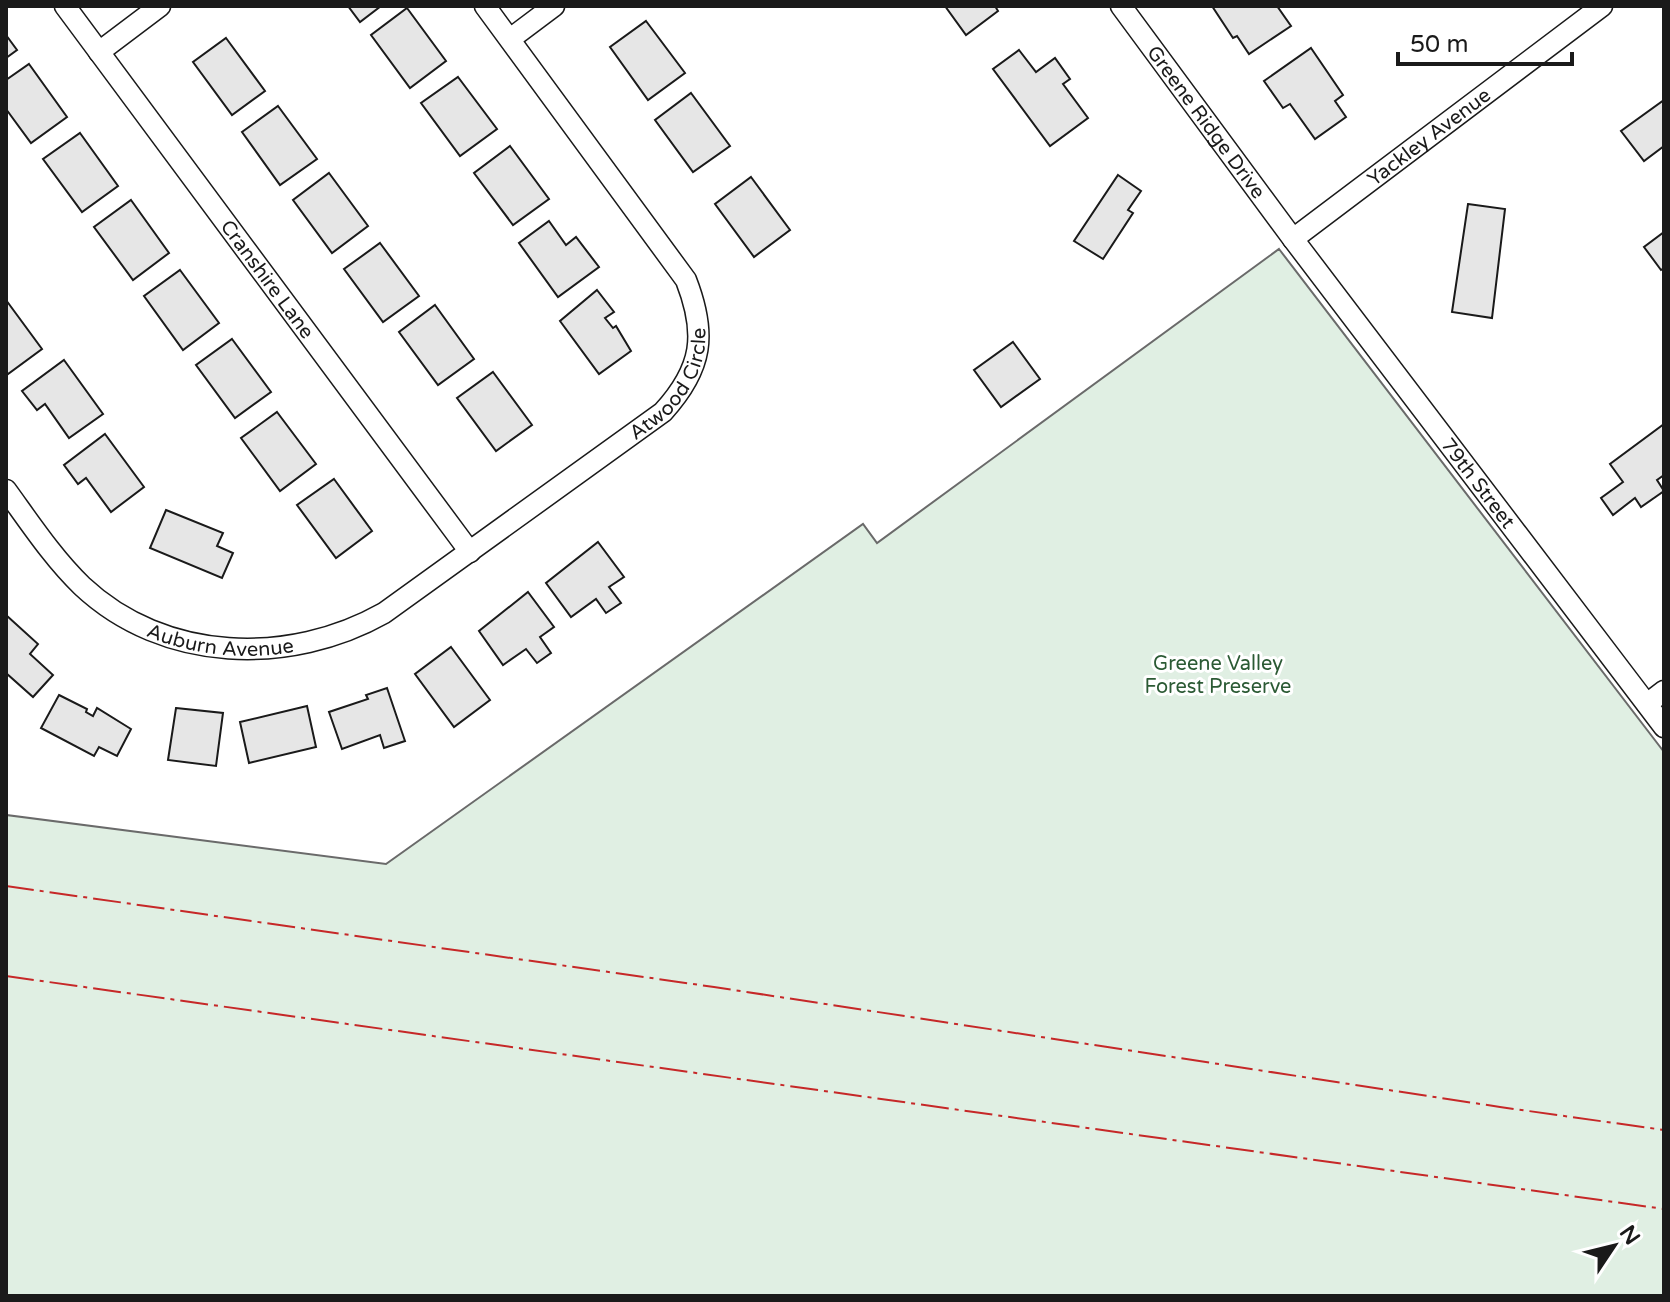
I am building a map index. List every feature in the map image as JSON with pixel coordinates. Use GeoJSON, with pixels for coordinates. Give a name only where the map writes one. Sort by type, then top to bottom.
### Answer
{"type":"FeatureCollection","features":[{"type":"Feature","properties":{"kind":"street","name":"Cranshire Lane"},"geometry":{"type":"LineString","coordinates":[[65,6],[470,552]]}},
{"type":"Feature","properties":{"kind":"street"},"geometry":{"type":"LineString","coordinates":[[99,52],[160,6]]}},
{"type":"Feature","properties":{"kind":"street","name":"Atwood Circle"},"geometry":{"type":"LineString","coordinates":[[470,552],[663,412],[687,382],[699,344],[697,308],[686,280],[485,6]]}},
{"type":"Feature","properties":{"kind":"street"},"geometry":{"type":"LineString","coordinates":[[510,39],[554,6]]}},
{"type":"Feature","properties":{"kind":"street","name":"Greene Ridge Drive"},"geometry":{"type":"LineString","coordinates":[[1121,6],[1293,239]]}},
{"type":"Feature","properties":{"kind":"street","name":"Yackley Avenue"},"geometry":{"type":"LineString","coordinates":[[1293,239],[1602,6]]}},
{"type":"Feature","properties":{"kind":"street","name":"79th Street"},"geometry":{"type":"LineString","coordinates":[[1293,239],[1664,727]]}},
{"type":"Feature","properties":{"kind":"street","name":"Auburn Avenue"},"geometry":{"type":"LineString","coordinates":[[6,490],[60,564],[94,596],[129,618],[167,635],[217,648],[260,650],[333,637],[384,613],[470,552]]}},
{"type":"Feature","properties":{"kind":"street"},"geometry":{"type":"LineString","coordinates":[[1647,704],[1664,691]]}},
{"type":"Feature","properties":{"kind":"green space","name":"Greene Valley Forest Preserve"},"geometry":{"type":"Polygon","coordinates":[[[1279,249],[1664,752],[1664,1296],[6,1296],[6,815],[386,864],[863,524],[877,543],[1279,249]]]}},
{"type":"Feature","properties":{"kind":"building"},"geometry":{"type":"Polygon","coordinates":[[[348,6],[381,6],[360,22],[348,6]]]}},
{"type":"Feature","properties":{"kind":"building"},"geometry":{"type":"Polygon","coordinates":[[[945,6],[995,6],[998,11],[966,35],[945,6]]]}},
{"type":"Feature","properties":{"kind":"building"},"geometry":{"type":"Polygon","coordinates":[[[1212,6],[1277,6],[1291,26],[1249,54],[1237,36],[1233,38],[1212,6]]]}},
{"type":"Feature","properties":{"kind":"building"},"geometry":{"type":"Polygon","coordinates":[[[407,8],[446,61],[410,88],[371,35],[407,8]]]}},
{"type":"Feature","properties":{"kind":"building"},"geometry":{"type":"Polygon","coordinates":[[[646,21],[685,73],[648,100],[610,47],[646,21]]]}},
{"type":"Feature","properties":{"kind":"building"},"geometry":{"type":"Polygon","coordinates":[[[6,35],[17,50],[6,58],[6,35]]]}},
{"type":"Feature","properties":{"kind":"building"},"geometry":{"type":"Polygon","coordinates":[[[226,38],[265,91],[232,115],[193,62],[226,38]]]}},
{"type":"Feature","properties":{"kind":"building"},"geometry":{"type":"Polygon","coordinates":[[[1311,48],[1343,95],[1335,101],[1346,117],[1315,139],[1290,104],[1283,108],[1264,81],[1311,48]]]}},
{"type":"Feature","properties":{"kind":"building"},"geometry":{"type":"Polygon","coordinates":[[[1019,50],[1036,72],[1055,58],[1070,79],[1063,84],[1088,118],[1050,146],[993,69],[1019,50]]]}},
{"type":"Feature","properties":{"kind":"building"},"geometry":{"type":"Polygon","coordinates":[[[29,64],[67,117],[31,143],[6,109],[6,80],[29,64]]]}},
{"type":"Feature","properties":{"kind":"building"},"geometry":{"type":"Polygon","coordinates":[[[458,77],[497,129],[460,156],[421,103],[458,77]]]}},
{"type":"Feature","properties":{"kind":"building"},"geometry":{"type":"Polygon","coordinates":[[[691,93],[730,146],[693,172],[655,120],[691,93]]]}},
{"type":"Feature","properties":{"kind":"building"},"geometry":{"type":"Polygon","coordinates":[[[1664,100],[1664,146],[1644,161],[1621,131],[1664,100]]]}},
{"type":"Feature","properties":{"kind":"building"},"geometry":{"type":"Polygon","coordinates":[[[278,106],[317,159],[280,185],[242,132],[278,106]]]}},
{"type":"Feature","properties":{"kind":"building"},"geometry":{"type":"Polygon","coordinates":[[[80,133],[118,186],[82,212],[43,159],[80,133]]]}},
{"type":"Feature","properties":{"kind":"building"},"geometry":{"type":"Polygon","coordinates":[[[510,146],[549,199],[513,225],[474,173],[510,146]]]}},
{"type":"Feature","properties":{"kind":"building"},"geometry":{"type":"Polygon","coordinates":[[[329,173],[368,226],[332,253],[293,200],[329,173]]]}},
{"type":"Feature","properties":{"kind":"building"},"geometry":{"type":"Polygon","coordinates":[[[1118,175],[1141,191],[1128,210],[1133,213],[1103,259],[1074,241],[1118,175]]]}},
{"type":"Feature","properties":{"kind":"building"},"geometry":{"type":"Polygon","coordinates":[[[751,177],[790,230],[754,257],[715,204],[751,177]]]}},
{"type":"Feature","properties":{"kind":"building"},"geometry":{"type":"Polygon","coordinates":[[[131,200],[169,253],[133,280],[94,227],[131,200]]]}},
{"type":"Feature","properties":{"kind":"building"},"geometry":{"type":"Polygon","coordinates":[[[1468,204],[1505,209],[1492,318],[1452,312],[1468,204]]]}},
{"type":"Feature","properties":{"kind":"building"},"geometry":{"type":"Polygon","coordinates":[[[549,221],[566,245],[576,237],[599,267],[558,297],[519,243],[549,221]]]}},
{"type":"Feature","properties":{"kind":"building"},"geometry":{"type":"Polygon","coordinates":[[[1664,232],[1664,268],[1661,270],[1644,247],[1664,232]]]}},
{"type":"Feature","properties":{"kind":"building"},"geometry":{"type":"Polygon","coordinates":[[[380,243],[419,296],[383,322],[344,269],[380,243]]]}},
{"type":"Feature","properties":{"kind":"building"},"geometry":{"type":"Polygon","coordinates":[[[180,270],[219,323],[183,350],[144,296],[180,270]]]}},
{"type":"Feature","properties":{"kind":"building"},"geometry":{"type":"Polygon","coordinates":[[[597,290],[614,312],[605,318],[613,328],[616,326],[631,351],[599,374],[560,321],[597,290]]]}},
{"type":"Feature","properties":{"kind":"building"},"geometry":{"type":"Polygon","coordinates":[[[6,300],[42,349],[8,374],[6,371],[6,300]]]}},
{"type":"Feature","properties":{"kind":"building"},"geometry":{"type":"Polygon","coordinates":[[[435,305],[474,359],[438,385],[399,332],[435,305]]]}},
{"type":"Feature","properties":{"kind":"building"},"geometry":{"type":"Polygon","coordinates":[[[232,339],[271,392],[235,418],[196,365],[232,339]]]}},
{"type":"Feature","properties":{"kind":"building"},"geometry":{"type":"Polygon","coordinates":[[[1013,342],[1040,379],[1001,407],[974,370],[1013,342]]]}},
{"type":"Feature","properties":{"kind":"building"},"geometry":{"type":"Polygon","coordinates":[[[64,360],[103,414],[69,438],[45,404],[37,410],[22,391],[64,360]]]}},
{"type":"Feature","properties":{"kind":"building"},"geometry":{"type":"Polygon","coordinates":[[[493,372],[532,425],[496,451],[457,398],[493,372]]]}},
{"type":"Feature","properties":{"kind":"building"},"geometry":{"type":"Polygon","coordinates":[[[277,412],[316,464],[280,491],[241,438],[277,412]]]}},
{"type":"Feature","properties":{"kind":"building"},"geometry":{"type":"Polygon","coordinates":[[[1664,424],[1664,475],[1657,480],[1664,491],[1641,507],[1635,498],[1613,515],[1601,498],[1623,482],[1610,464],[1664,424]]]}},
{"type":"Feature","properties":{"kind":"building"},"geometry":{"type":"Polygon","coordinates":[[[105,434],[144,487],[111,512],[86,478],[78,484],[64,465],[105,434]]]}},
{"type":"Feature","properties":{"kind":"building"},"geometry":{"type":"Polygon","coordinates":[[[334,479],[372,531],[336,558],[297,505],[334,479]]]}},
{"type":"Feature","properties":{"kind":"building"},"geometry":{"type":"Polygon","coordinates":[[[166,510],[223,533],[217,546],[233,553],[222,578],[150,548],[166,510]]]}},
{"type":"Feature","properties":{"kind":"building"},"geometry":{"type":"Polygon","coordinates":[[[598,542],[624,577],[609,587],[621,603],[606,613],[596,599],[571,617],[546,583],[598,542]]]}},
{"type":"Feature","properties":{"kind":"building"},"geometry":{"type":"Polygon","coordinates":[[[528,592],[554,627],[540,637],[551,653],[537,663],[526,649],[503,665],[479,631],[528,592]]]}},
{"type":"Feature","properties":{"kind":"building"},"geometry":{"type":"Polygon","coordinates":[[[6,615],[38,644],[30,654],[53,675],[33,697],[6,673],[6,615]]]}},
{"type":"Feature","properties":{"kind":"building"},"geometry":{"type":"Polygon","coordinates":[[[451,647],[490,700],[454,727],[415,674],[451,647]]]}},
{"type":"Feature","properties":{"kind":"building"},"geometry":{"type":"Polygon","coordinates":[[[387,688],[405,741],[384,748],[380,735],[342,749],[329,712],[368,699],[366,695],[387,688]]]}},
{"type":"Feature","properties":{"kind":"building"},"geometry":{"type":"Polygon","coordinates":[[[59,695],[87,709],[86,712],[93,716],[97,708],[131,729],[117,756],[99,747],[94,756],[41,728],[59,695]]]}},
{"type":"Feature","properties":{"kind":"building"},"geometry":{"type":"Polygon","coordinates":[[[307,706],[316,747],[249,763],[240,722],[307,706]]]}},
{"type":"Feature","properties":{"kind":"building"},"geometry":{"type":"Polygon","coordinates":[[[176,708],[223,713],[216,766],[168,760],[176,708]]]}},
{"type":"Feature","properties":{"kind":"power"},"geometry":{"type":"LineString","coordinates":[[6,886],[714,987],[1664,1130]]}},
{"type":"Feature","properties":{"kind":"power"},"geometry":{"type":"LineString","coordinates":[[6,976],[1664,1209]]}}]}
